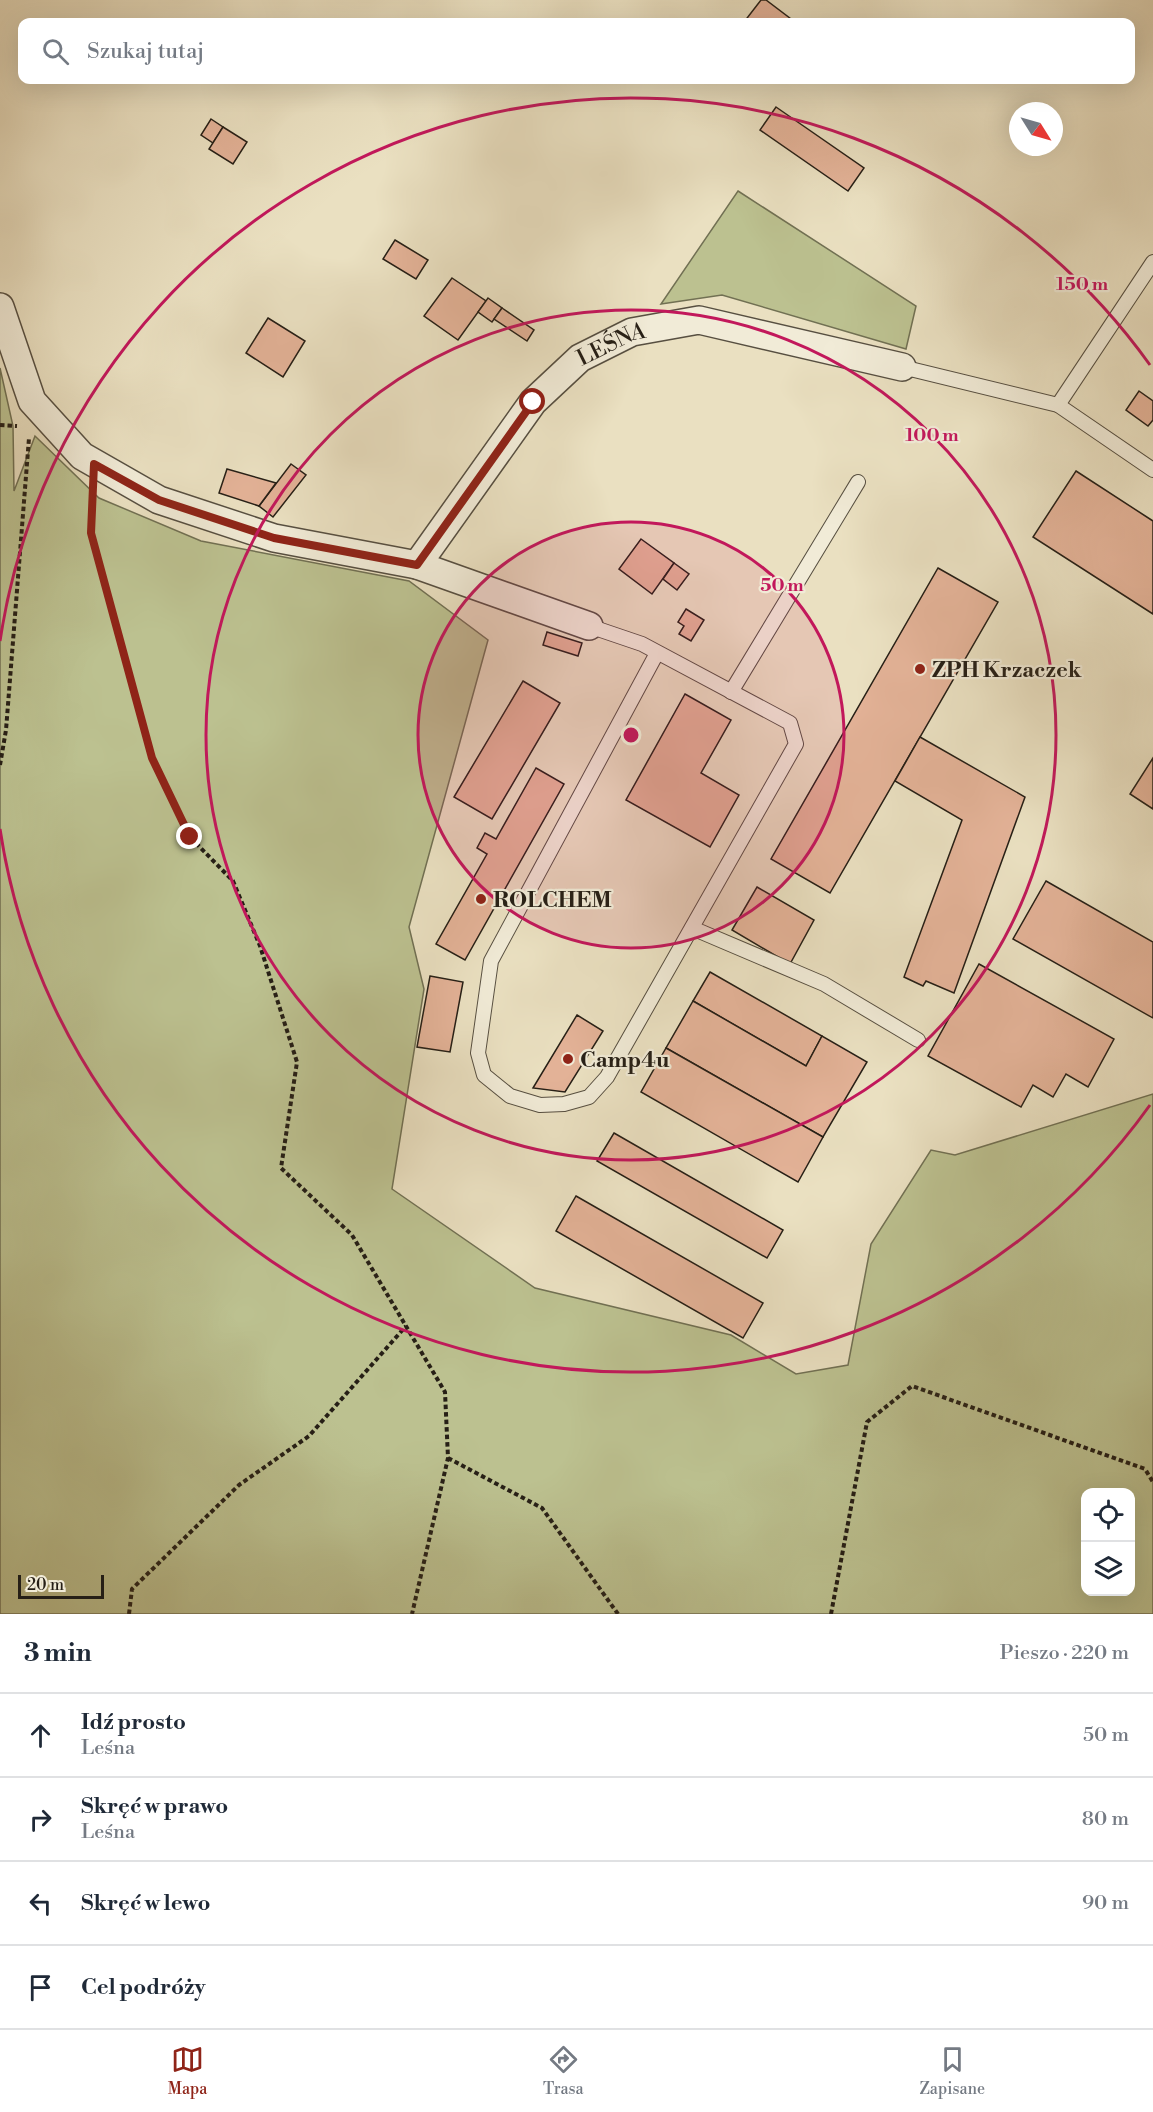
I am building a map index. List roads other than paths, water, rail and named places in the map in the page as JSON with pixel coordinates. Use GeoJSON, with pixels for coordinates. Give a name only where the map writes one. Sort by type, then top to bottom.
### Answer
{"type":"FeatureCollection","features":[{"type":"Feature","properties":{"kind":"street"},"geometry":{"type":"LineString","coordinates":[[0,307],[32,401],[82,456],[159,500],[274,538],[417,565],[589,626]]}},
{"type":"Feature","properties":{"kind":"street","name":"LEŚNA"},"geometry":{"type":"LineString","coordinates":[[417,565],[533,402],[580,358],[632,332],[699,320],[902,367]]}},
{"type":"Feature","properties":{"kind":"lane"},"geometry":{"type":"LineString","coordinates":[[1058,405],[1153,262]]}},
{"type":"Feature","properties":{"kind":"lane"},"geometry":{"type":"LineString","coordinates":[[902,367],[1058,405],[1153,470]]}},
{"type":"Feature","properties":{"kind":"lane"},"geometry":{"type":"LineString","coordinates":[[731,692],[858,482]]}},
{"type":"Feature","properties":{"kind":"lane"},"geometry":{"type":"LineString","coordinates":[[589,626],[642,644],[790,723],[796,744],[608,1077],[589,1097],[564,1104],[540,1105],[510,1095],[484,1075],[478,1053],[491,961],[657,653]]}},
{"type":"Feature","properties":{"kind":"lane"},"geometry":{"type":"LineString","coordinates":[[692,928],[824,984],[918,1040]]}},
{"type":"Feature","properties":{"kind":"place","name":"ZPH Krzaczek"},"geometry":{"type":"Point","coordinates":[920,669]}},
{"type":"Feature","properties":{"kind":"place","name":"ROLCHEM"},"geometry":{"type":"Point","coordinates":[481,899]}},
{"type":"Feature","properties":{"kind":"place","name":"Camp4u"},"geometry":{"type":"Point","coordinates":[568,1059]}}]}
